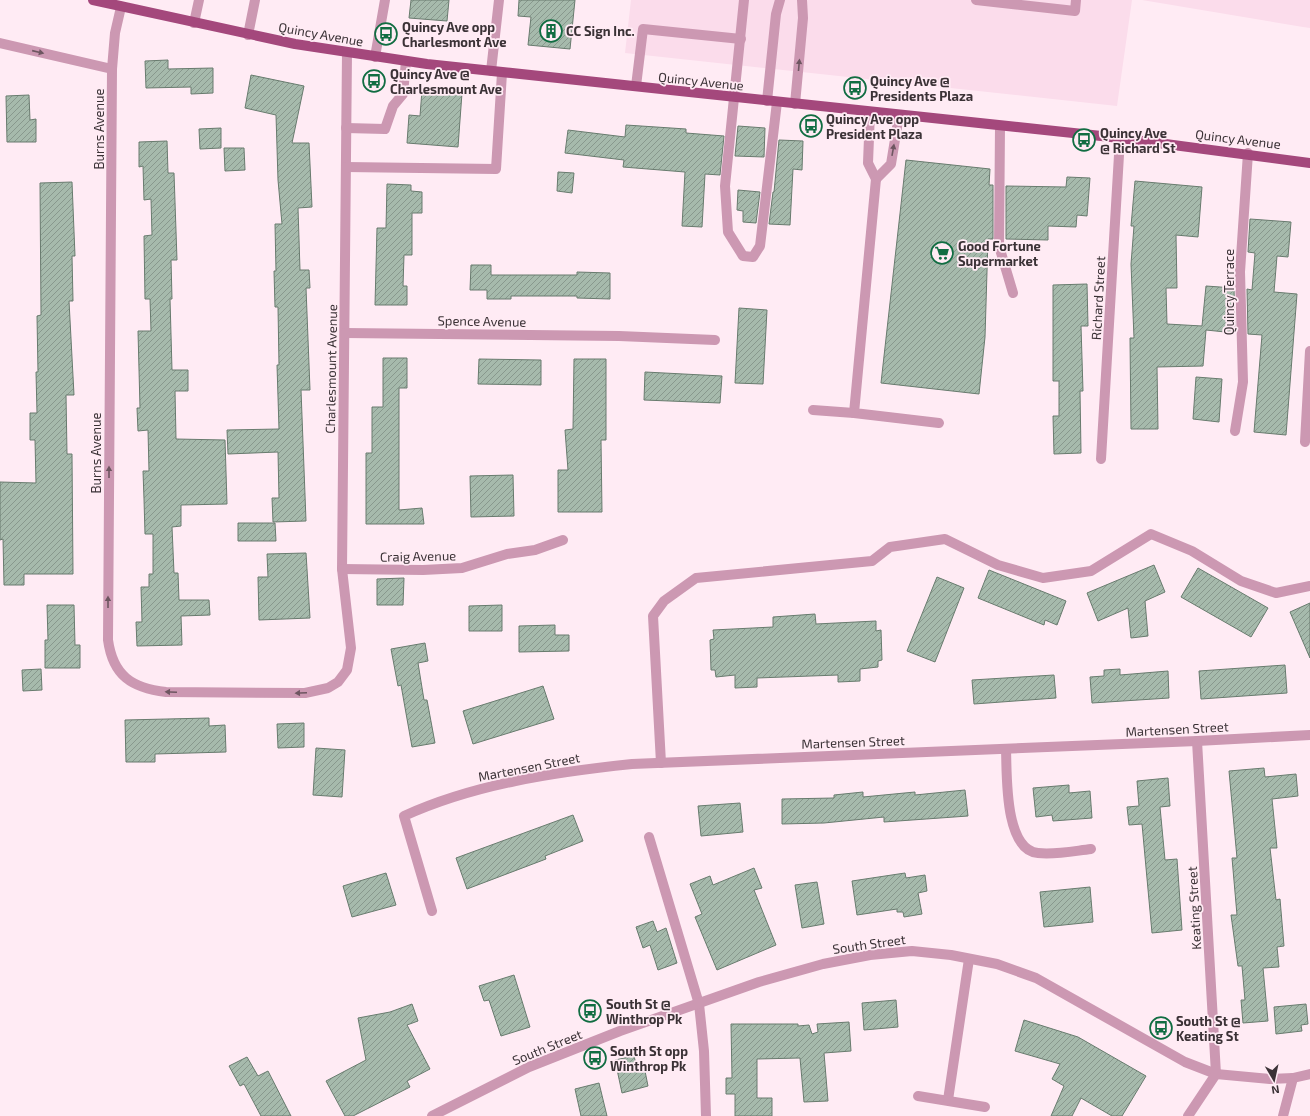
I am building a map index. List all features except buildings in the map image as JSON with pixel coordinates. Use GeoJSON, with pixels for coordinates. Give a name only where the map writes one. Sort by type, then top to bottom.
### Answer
{"type":"FeatureCollection","features":[{"type":"Feature","properties":{"kind":"main road","name":"Quincy Avenue"},"geometry":{"type":"LineString","coordinates":[[93,0],[248,35],[375,57],[502,73],[1120,138],[1248,153],[1310,163]]}},
{"type":"Feature","properties":{"kind":"street"},"geometry":{"type":"LineString","coordinates":[[194,23],[199,0]]}},
{"type":"Feature","properties":{"kind":"street"},"geometry":{"type":"LineString","coordinates":[[248,35],[255,0]]}},
{"type":"Feature","properties":{"kind":"street"},"geometry":{"type":"LineString","coordinates":[[375,57],[385,0]]}},
{"type":"Feature","properties":{"kind":"street"},"geometry":{"type":"LineString","coordinates":[[491,71],[499,0]]}},
{"type":"Feature","properties":{"kind":"street"},"geometry":{"type":"LineString","coordinates":[[744,0],[725,186],[728,232],[743,256],[753,257],[760,246],[772,102],[776,14],[780,0]]}},
{"type":"Feature","properties":{"kind":"street"},"geometry":{"type":"LineString","coordinates":[[795,104],[803,18],[802,0]]}},
{"type":"Feature","properties":{"kind":"street"},"geometry":{"type":"LineString","coordinates":[[976,0],[1075,11],[1076,0]]}},
{"type":"Feature","properties":{"kind":"street","name":"Burns Avenue"},"geometry":{"type":"LineString","coordinates":[[122,7],[115,33],[112,69],[108,640],[110,656],[124,678],[138,686],[166,692],[305,693],[328,688],[338,682]]}},
{"type":"Feature","properties":{"kind":"street"},"geometry":{"type":"LineString","coordinates":[[636,86],[643,29],[741,39]]}},
{"type":"Feature","properties":{"kind":"street"},"geometry":{"type":"LineString","coordinates":[[0,43],[112,69]]}},
{"type":"Feature","properties":{"kind":"street","name":"Charlesmount Avenue"},"geometry":{"type":"LineString","coordinates":[[338,682],[347,670],[351,648],[342,569],[347,53]]}},
{"type":"Feature","properties":{"kind":"street"},"geometry":{"type":"LineString","coordinates":[[346,128],[385,129],[393,106],[403,94],[406,61]]}},
{"type":"Feature","properties":{"kind":"street"},"geometry":{"type":"LineString","coordinates":[[346,168],[496,169],[502,73]]}},
{"type":"Feature","properties":{"kind":"street"},"geometry":{"type":"LineString","coordinates":[[854,413],[876,179],[868,163],[870,112]]}},
{"type":"Feature","properties":{"kind":"street"},"geometry":{"type":"LineString","coordinates":[[876,179],[891,164],[899,115]]}},
{"type":"Feature","properties":{"kind":"street"},"geometry":{"type":"LineString","coordinates":[[1000,126],[999,246],[1012,293]]}},
{"type":"Feature","properties":{"kind":"street","name":"Richard Street"},"geometry":{"type":"LineString","coordinates":[[1101,459],[1120,138]]}},
{"type":"Feature","properties":{"kind":"street","name":"Quincy Terrace"},"geometry":{"type":"LineString","coordinates":[[1235,431],[1242,382],[1240,272],[1248,153]]}},
{"type":"Feature","properties":{"kind":"street","name":"Spence Avenue"},"geometry":{"type":"LineString","coordinates":[[345,332],[619,336],[715,340]]}},
{"type":"Feature","properties":{"kind":"street"},"geometry":{"type":"LineString","coordinates":[[1305,442],[1310,351]]}},
{"type":"Feature","properties":{"kind":"street"},"geometry":{"type":"LineString","coordinates":[[813,410],[854,413],[939,423]]}},
{"type":"Feature","properties":{"kind":"street"},"geometry":{"type":"LineString","coordinates":[[661,763],[653,616],[664,601],[696,578],[872,561],[890,548],[945,539],[998,565],[1043,578],[1091,571],[1151,534],[1192,551],[1241,581],[1276,593],[1310,586]]}},
{"type":"Feature","properties":{"kind":"street","name":"Craig Avenue"},"geometry":{"type":"LineString","coordinates":[[342,569],[423,570],[462,568],[508,554],[535,550],[563,540]]}},
{"type":"Feature","properties":{"kind":"street","name":"Martensen Street"},"geometry":{"type":"LineString","coordinates":[[432,911],[404,816],[446,799],[535,778],[602,767],[661,763],[1310,735]]}},
{"type":"Feature","properties":{"kind":"street","name":"Keating Street"},"geometry":{"type":"LineString","coordinates":[[1197,741],[1216,1074]]}},
{"type":"Feature","properties":{"kind":"street"},"geometry":{"type":"LineString","coordinates":[[1006,749],[1009,811],[1020,841],[1028,849],[1038,853],[1091,850]]}},
{"type":"Feature","properties":{"kind":"street"},"geometry":{"type":"LineString","coordinates":[[649,837],[699,1004],[704,1051],[706,1116]]}},
{"type":"Feature","properties":{"kind":"street","name":"South Street"},"geometry":{"type":"LineString","coordinates":[[432,1116],[445,1113],[529,1067],[620,1031],[759,982],[822,964],[870,955],[912,951],[951,954],[997,964],[1036,978],[1185,1062],[1216,1074],[1254,1078],[1293,1078],[1310,1074]]}},
{"type":"Feature","properties":{"kind":"street"},"geometry":{"type":"LineString","coordinates":[[948,1100],[969,959]]}},
{"type":"Feature","properties":{"kind":"street"},"geometry":{"type":"LineString","coordinates":[[1188,1116],[1216,1074]]}},
{"type":"Feature","properties":{"kind":"street"},"geometry":{"type":"LineString","coordinates":[[1283,1116],[1293,1078]]}},
{"type":"Feature","properties":{"kind":"street"},"geometry":{"type":"LineString","coordinates":[[918,1096],[985,1107]]}},
{"type":"Feature","properties":{"kind":"shaded area"},"geometry":{"type":"Polygon","coordinates":[[[631,0],[1132,0],[1117,106],[625,53],[631,0]]]}},
{"type":"Feature","properties":{"kind":"shaded area"},"geometry":{"type":"Polygon","coordinates":[[[1142,0],[1310,0],[1310,28],[1303,27],[1142,0]]]}},
{"type":"Feature","properties":{"kind":"place","name":"CC Sign Inc."},"geometry":{"type":"Point","coordinates":[551,31]}},
{"type":"Feature","properties":{"kind":"place","name":"Quincy Ave opp Charlesmont Ave"},"geometry":{"type":"Point","coordinates":[386,34]}},
{"type":"Feature","properties":{"kind":"place","name":"Quincy Ave @ Charlesmount Ave"},"geometry":{"type":"Point","coordinates":[374,81]}},
{"type":"Feature","properties":{"kind":"place","name":"Quincy Ave @ Presidents Plaza"},"geometry":{"type":"Point","coordinates":[855,88]}},
{"type":"Feature","properties":{"kind":"place","name":"Quincy Ave opp President Plaza"},"geometry":{"type":"Point","coordinates":[811,126]}},
{"type":"Feature","properties":{"kind":"place","name":"Quincy Ave @ Richard St"},"geometry":{"type":"Point","coordinates":[1084,140]}},
{"type":"Feature","properties":{"kind":"place","name":"Good Fortune Supermarket"},"geometry":{"type":"Point","coordinates":[942,253]}},
{"type":"Feature","properties":{"kind":"place","name":"South St @ Winthrop Pk"},"geometry":{"type":"Point","coordinates":[590,1011]}},
{"type":"Feature","properties":{"kind":"place","name":"South St @ Keating St"},"geometry":{"type":"Point","coordinates":[1161,1028]}},
{"type":"Feature","properties":{"kind":"place","name":"South St opp Winthrop Pk"},"geometry":{"type":"Point","coordinates":[595,1058]}}]}
